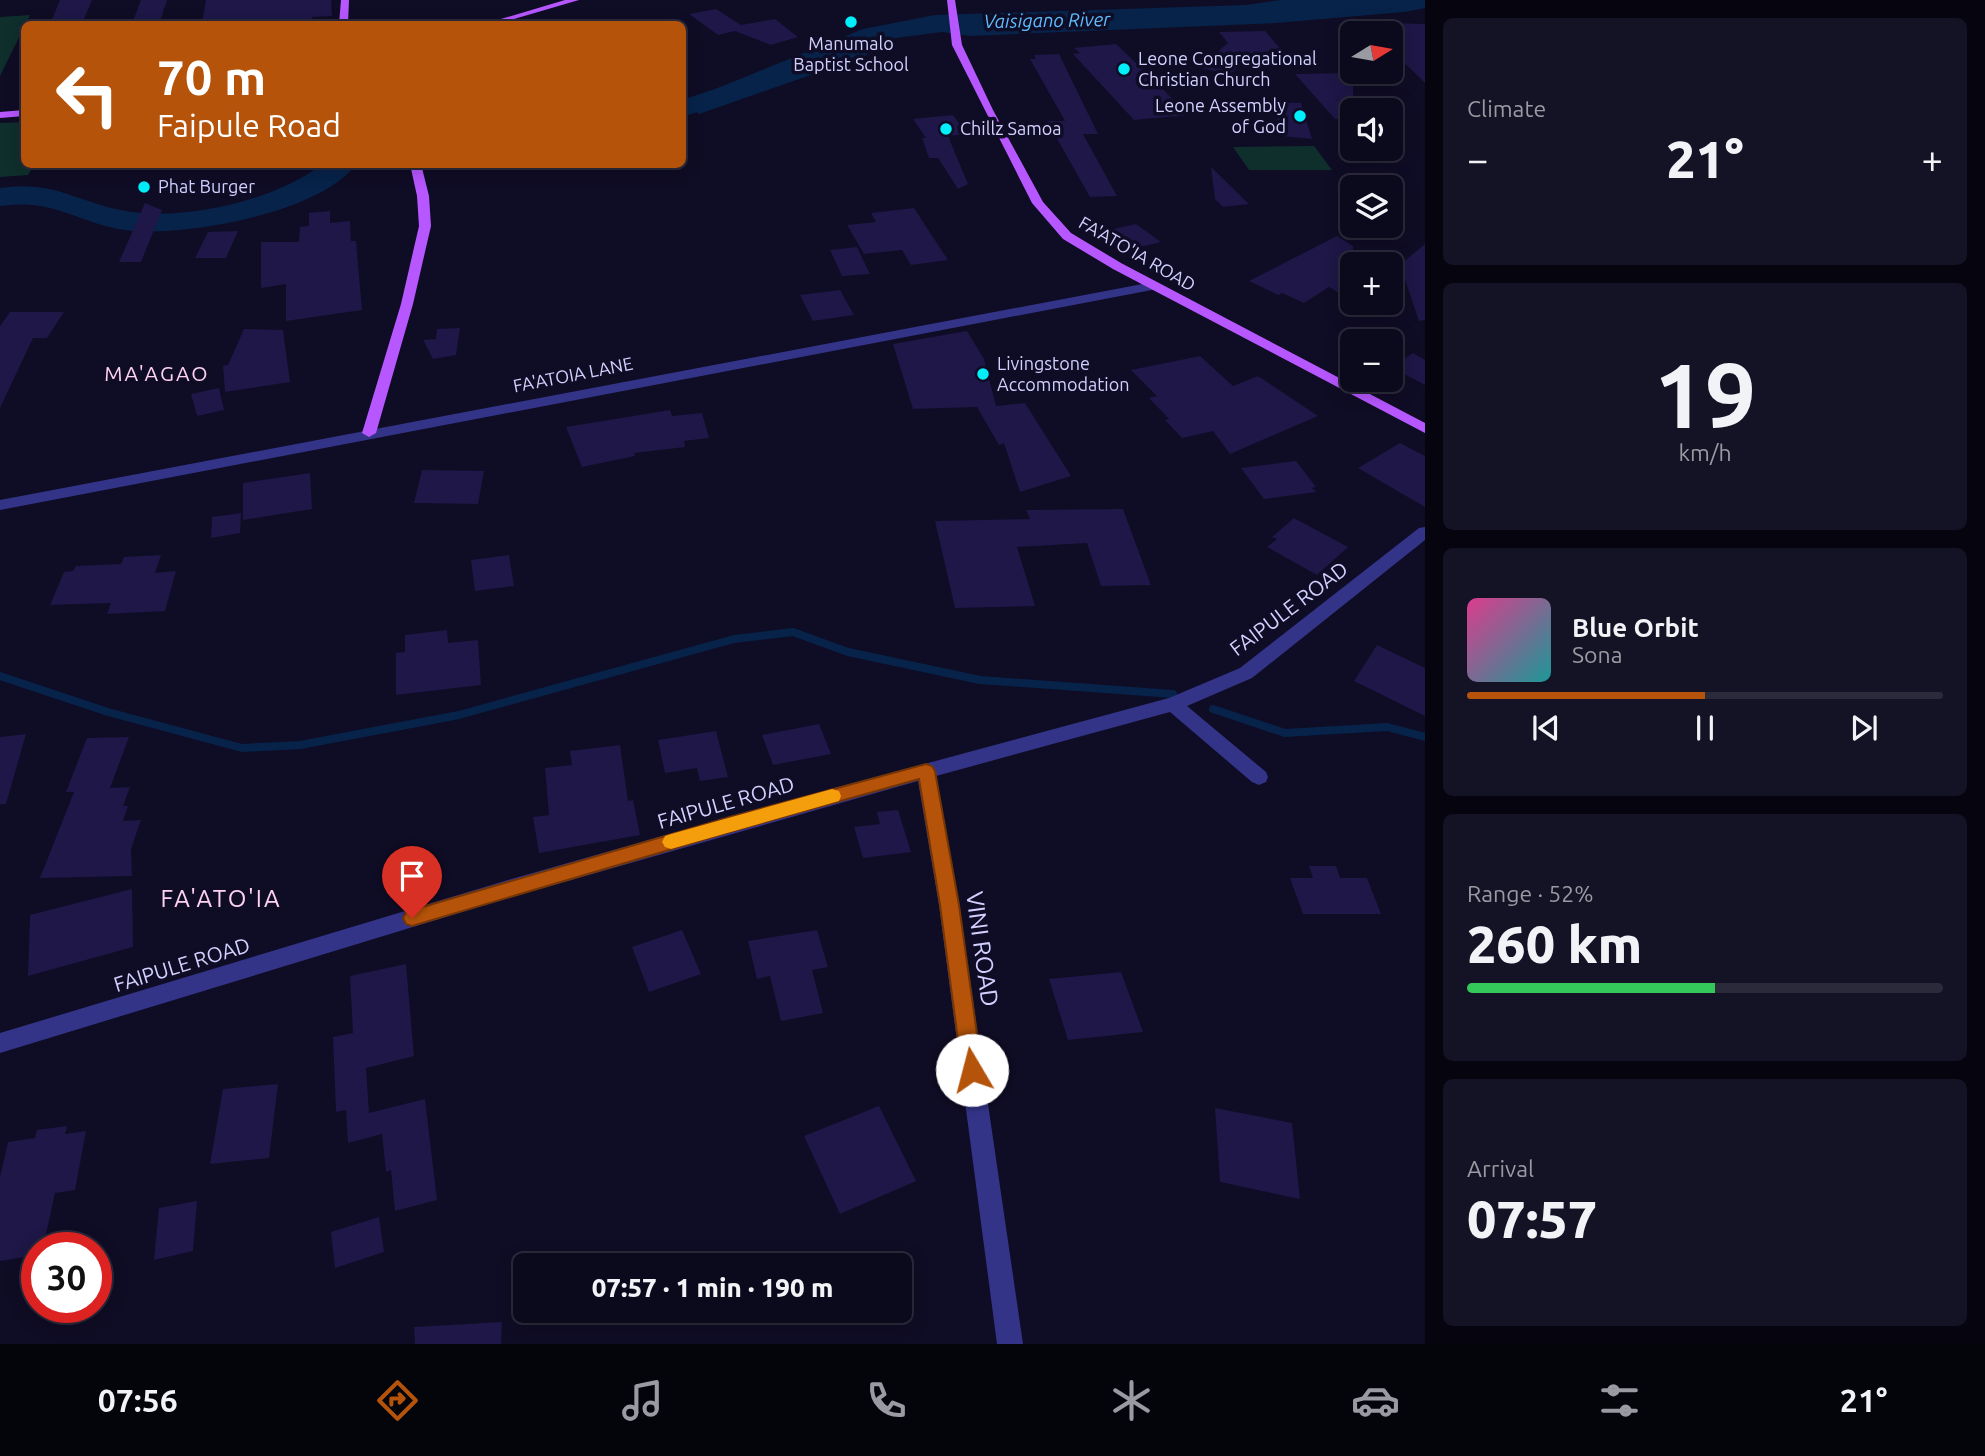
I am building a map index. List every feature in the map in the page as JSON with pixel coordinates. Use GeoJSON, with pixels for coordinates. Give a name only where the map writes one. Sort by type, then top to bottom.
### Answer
{"type":"FeatureCollection","features":[{"type":"Feature","properties":{"kind":"main road"},"geometry":{"type":"LineString","coordinates":[[344,21],[345,0]]}},
{"type":"Feature","properties":{"kind":"main road"},"geometry":{"type":"LineString","coordinates":[[500,21],[575,0]]}},
{"type":"Feature","properties":{"kind":"main road","name":"FA'ATO'IA ROAD"},"geometry":{"type":"LineString","coordinates":[[952,3],[956,41],[1016,164],[1038,203],[1067,236],[1153,286],[1425,429]]}},
{"type":"Feature","properties":{"kind":"main road"},"geometry":{"type":"LineString","coordinates":[[0,115],[21,113]]}},
{"type":"Feature","properties":{"kind":"main road"},"geometry":{"type":"LineString","coordinates":[[369,433],[407,304],[425,226],[423,196],[416,168]]}},
{"type":"Feature","properties":{"kind":"street","name":"FA'ATOIA LANE"},"geometry":{"type":"LineString","coordinates":[[0,505],[1153,286]]}},
{"type":"Feature","properties":{"kind":"street","name":"FAIPULE ROAD"},"geometry":{"type":"LineString","coordinates":[[0,1043],[508,889],[1173,704],[1247,673],[1425,532]]}},
{"type":"Feature","properties":{"kind":"street"},"geometry":{"type":"LineString","coordinates":[[1173,704],[1259,777]]}},
{"type":"Feature","properties":{"kind":"street","name":"VINI ROAD"},"geometry":{"type":"LineString","coordinates":[[926,771],[949,905],[1010,1344]]}},
{"type":"Feature","properties":{"kind":"green space"},"geometry":{"type":"Polygon","coordinates":[[[30,15],[27,21],[21,21],[21,33],[0,76],[0,17],[30,15]]]}},
{"type":"Feature","properties":{"kind":"green space"},"geometry":{"type":"Polygon","coordinates":[[[21,122],[21,168],[32,168],[28,175],[0,177],[0,123],[21,122]]]}},
{"type":"Feature","properties":{"kind":"green space"},"geometry":{"type":"Polygon","coordinates":[[[1314,146],[1332,170],[1249,170],[1233,147],[1314,146]]]}},
{"type":"Feature","properties":{"kind":"water"},"geometry":{"type":"Polygon","coordinates":[[[1280,0],[1425,0],[1425,8],[1404,12],[1276,23],[971,36],[942,32],[888,39],[865,56],[699,114],[686,104],[686,101],[863,29],[935,15],[1246,5],[1280,0]]]}},
{"type":"Feature","properties":{"kind":"building"},"geometry":{"type":"Polygon","coordinates":[[[60,0],[92,0],[83,21],[51,21],[60,0]]]}},
{"type":"Feature","properties":{"kind":"building"},"geometry":{"type":"Polygon","coordinates":[[[141,0],[167,0],[160,21],[133,21],[141,0]]]}},
{"type":"Feature","properties":{"kind":"building"},"geometry":{"type":"Polygon","coordinates":[[[206,0],[331,0],[332,16],[312,17],[312,21],[202,21],[206,0]]]}},
{"type":"Feature","properties":{"kind":"building"},"geometry":{"type":"Polygon","coordinates":[[[716,9],[741,25],[775,19],[798,37],[771,45],[735,31],[718,35],[689,14],[716,9]]]}},
{"type":"Feature","properties":{"kind":"building"},"geometry":{"type":"Polygon","coordinates":[[[1404,23],[1425,24],[1425,83],[1404,63],[1404,23]]]}},
{"type":"Feature","properties":{"kind":"building"},"geometry":{"type":"Polygon","coordinates":[[[1265,31],[1288,57],[1250,57],[1229,75],[1199,67],[1228,43],[1219,32],[1265,31]]]}},
{"type":"Feature","properties":{"kind":"building","name":"Leone Congregational Christian Church"},"geometry":{"type":"Polygon","coordinates":[[[1116,44],[1188,115],[1134,120],[1073,54],[1080,53],[1074,48],[1116,44]]]}},
{"type":"Feature","properties":{"kind":"building"},"geometry":{"type":"Polygon","coordinates":[[[1059,54],[1098,134],[1083,134],[1117,196],[1090,197],[1047,121],[1065,121],[1030,59],[1036,59],[1034,55],[1059,54]]]}},
{"type":"Feature","properties":{"kind":"building"},"geometry":{"type":"Polygon","coordinates":[[[1340,73],[1340,84],[1353,84],[1353,98],[1340,98],[1340,119],[1335,119],[1295,74],[1340,73]]]}},
{"type":"Feature","properties":{"kind":"building"},"geometry":{"type":"Polygon","coordinates":[[[1273,102],[1301,103],[1312,139],[1282,136],[1273,102]]]}},
{"type":"Feature","properties":{"kind":"building"},"geometry":{"type":"Polygon","coordinates":[[[953,115],[967,134],[948,136],[968,184],[958,189],[938,158],[929,158],[922,138],[926,138],[913,119],[953,115]]]}},
{"type":"Feature","properties":{"kind":"building"},"geometry":{"type":"Polygon","coordinates":[[[1211,167],[1249,204],[1223,207],[1215,199],[1211,167]]]}},
{"type":"Feature","properties":{"kind":"building"},"geometry":{"type":"Polygon","coordinates":[[[145,203],[162,210],[141,262],[119,262],[145,203]]]}},
{"type":"Feature","properties":{"kind":"building"},"geometry":{"type":"Polygon","coordinates":[[[914,208],[948,260],[911,265],[902,250],[864,254],[847,225],[876,222],[871,213],[914,208]]]}},
{"type":"Feature","properties":{"kind":"building"},"geometry":{"type":"Polygon","coordinates":[[[330,211],[330,223],[350,221],[351,241],[356,241],[362,310],[286,321],[286,284],[261,288],[261,242],[299,242],[300,227],[309,226],[309,213],[330,211]]]}},
{"type":"Feature","properties":{"kind":"building"},"geometry":{"type":"Polygon","coordinates":[[[1136,224],[1161,242],[1128,250],[1104,231],[1136,224]]]}},
{"type":"Feature","properties":{"kind":"building"},"geometry":{"type":"Polygon","coordinates":[[[238,231],[226,258],[195,258],[208,232],[238,231]]]}},
{"type":"Feature","properties":{"kind":"building"},"geometry":{"type":"Polygon","coordinates":[[[1337,236],[1353,246],[1353,252],[1340,252],[1340,293],[1329,287],[1304,303],[1282,293],[1278,295],[1249,281],[1337,236]]]}},
{"type":"Feature","properties":{"kind":"building"},"geometry":{"type":"Polygon","coordinates":[[[1425,244],[1425,320],[1419,321],[1403,274],[1403,262],[1425,244]]]}},
{"type":"Feature","properties":{"kind":"building"},"geometry":{"type":"Polygon","coordinates":[[[857,247],[870,274],[842,276],[830,250],[857,247]]]}},
{"type":"Feature","properties":{"kind":"building"},"geometry":{"type":"Polygon","coordinates":[[[840,290],[854,315],[813,321],[800,295],[840,290]]]}},
{"type":"Feature","properties":{"kind":"building"},"geometry":{"type":"Polygon","coordinates":[[[10,312],[64,312],[47,338],[33,338],[0,408],[0,326],[10,312]]]}},
{"type":"Feature","properties":{"kind":"building"},"geometry":{"type":"Polygon","coordinates":[[[460,328],[456,355],[433,359],[423,340],[436,339],[437,329],[460,328]]]}},
{"type":"Feature","properties":{"kind":"building"},"geometry":{"type":"Polygon","coordinates":[[[244,329],[283,330],[290,382],[225,392],[223,366],[228,365],[244,329]]]}},
{"type":"Feature","properties":{"kind":"building"},"geometry":{"type":"Polygon","coordinates":[[[967,331],[984,359],[996,406],[1025,403],[1071,476],[1020,492],[1004,443],[999,445],[977,407],[913,409],[893,344],[967,331]]]}},
{"type":"Feature","properties":{"kind":"building"},"geometry":{"type":"Polygon","coordinates":[[[1413,353],[1425,360],[1425,385],[1403,373],[1403,359],[1413,353]]]}},
{"type":"Feature","properties":{"kind":"building"},"geometry":{"type":"Polygon","coordinates":[[[1200,356],[1233,386],[1258,376],[1318,416],[1230,454],[1213,431],[1182,438],[1149,398],[1157,396],[1131,370],[1200,356]]]}},
{"type":"Feature","properties":{"kind":"building"},"geometry":{"type":"Polygon","coordinates":[[[219,388],[224,410],[197,416],[191,394],[219,388]]]}},
{"type":"Feature","properties":{"kind":"building"},"geometry":{"type":"Polygon","coordinates":[[[670,410],[672,416],[702,413],[709,438],[684,441],[685,447],[634,453],[635,456],[582,467],[566,427],[670,410]]]}},
{"type":"Feature","properties":{"kind":"building"},"geometry":{"type":"Polygon","coordinates":[[[1400,443],[1425,456],[1425,507],[1358,468],[1400,443]]]}},
{"type":"Feature","properties":{"kind":"building"},"geometry":{"type":"Polygon","coordinates":[[[1296,461],[1316,487],[1312,488],[1316,492],[1264,499],[1241,468],[1296,461]]]}},
{"type":"Feature","properties":{"kind":"building"},"geometry":{"type":"Polygon","coordinates":[[[422,470],[484,471],[478,504],[414,503],[422,470]]]}},
{"type":"Feature","properties":{"kind":"building"},"geometry":{"type":"Polygon","coordinates":[[[310,473],[312,509],[243,520],[243,483],[310,473]]]}},
{"type":"Feature","properties":{"kind":"building"},"geometry":{"type":"Polygon","coordinates":[[[1123,509],[1151,585],[1101,586],[1087,543],[1017,547],[1035,606],[955,608],[935,521],[1030,519],[1026,510],[1123,509]]]}},
{"type":"Feature","properties":{"kind":"building"},"geometry":{"type":"Polygon","coordinates":[[[241,513],[240,533],[211,538],[212,517],[241,513]]]}},
{"type":"Feature","properties":{"kind":"building"},"geometry":{"type":"Polygon","coordinates":[[[1294,518],[1348,547],[1317,575],[1267,547],[1277,539],[1272,537],[1294,518]]]}},
{"type":"Feature","properties":{"kind":"building"},"geometry":{"type":"Polygon","coordinates":[[[161,555],[155,573],[176,571],[165,611],[107,614],[111,603],[50,605],[64,572],[73,571],[76,566],[121,564],[124,557],[161,555]]]}},
{"type":"Feature","properties":{"kind":"building"},"geometry":{"type":"Polygon","coordinates":[[[509,555],[514,586],[475,591],[471,560],[509,555]]]}},
{"type":"Feature","properties":{"kind":"building"},"geometry":{"type":"Polygon","coordinates":[[[447,630],[448,643],[478,640],[481,685],[396,695],[396,653],[405,652],[405,635],[447,630]]]}},
{"type":"Feature","properties":{"kind":"building"},"geometry":{"type":"Polygon","coordinates":[[[1377,645],[1425,668],[1425,716],[1354,681],[1377,645]]]}},
{"type":"Feature","properties":{"kind":"building"},"geometry":{"type":"Polygon","coordinates":[[[819,724],[831,754],[773,765],[762,735],[819,724]]]}},
{"type":"Feature","properties":{"kind":"building"},"geometry":{"type":"Polygon","coordinates":[[[716,731],[728,777],[700,781],[697,768],[665,773],[658,740],[716,731]]]}},
{"type":"Feature","properties":{"kind":"building"},"geometry":{"type":"Polygon","coordinates":[[[26,734],[6,804],[0,804],[0,737],[26,734]]]}},
{"type":"Feature","properties":{"kind":"building"},"geometry":{"type":"Polygon","coordinates":[[[129,737],[110,788],[130,787],[123,806],[128,806],[123,821],[141,820],[131,849],[132,876],[40,878],[74,792],[66,792],[87,738],[129,737]]]}},
{"type":"Feature","properties":{"kind":"building"},"geometry":{"type":"Polygon","coordinates":[[[620,745],[628,801],[633,800],[640,835],[539,853],[533,817],[549,815],[545,768],[572,765],[570,751],[620,745]]]}},
{"type":"Feature","properties":{"kind":"building"},"geometry":{"type":"Polygon","coordinates":[[[898,810],[911,852],[863,858],[854,827],[880,824],[877,812],[898,810]]]}},
{"type":"Feature","properties":{"kind":"building"},"geometry":{"type":"Polygon","coordinates":[[[1309,866],[1336,866],[1340,878],[1367,878],[1381,914],[1303,914],[1290,878],[1313,878],[1309,866]]]}},
{"type":"Feature","properties":{"kind":"building"},"geometry":{"type":"Polygon","coordinates":[[[132,889],[133,947],[28,976],[30,915],[132,889]]]}},
{"type":"Feature","properties":{"kind":"building"},"geometry":{"type":"Polygon","coordinates":[[[682,930],[701,974],[649,992],[632,947],[682,930]]]}},
{"type":"Feature","properties":{"kind":"building"},"geometry":{"type":"Polygon","coordinates":[[[817,930],[828,967],[812,970],[823,1013],[781,1021],[770,976],[757,979],[748,941],[817,930]]]}},
{"type":"Feature","properties":{"kind":"building"},"geometry":{"type":"Polygon","coordinates":[[[406,964],[414,1056],[366,1068],[369,1113],[425,1099],[437,1200],[395,1211],[391,1170],[386,1172],[382,1134],[348,1143],[346,1110],[336,1112],[333,1037],[353,1033],[350,976],[406,964]]]}},
{"type":"Feature","properties":{"kind":"building"},"geometry":{"type":"Polygon","coordinates":[[[1121,972],[1143,1032],[1068,1040],[1049,979],[1121,972]]]}},
{"type":"Feature","properties":{"kind":"building"},"geometry":{"type":"Polygon","coordinates":[[[278,1084],[269,1158],[210,1164],[223,1089],[278,1084]]]}},
{"type":"Feature","properties":{"kind":"building"},"geometry":{"type":"Polygon","coordinates":[[[879,1106],[916,1181],[840,1214],[804,1136],[879,1106]]]}},
{"type":"Feature","properties":{"kind":"building"},"geometry":{"type":"Polygon","coordinates":[[[1215,1108],[1292,1123],[1300,1199],[1220,1182],[1215,1108]]]}},
{"type":"Feature","properties":{"kind":"building"},"geometry":{"type":"Polygon","coordinates":[[[67,1126],[65,1134],[86,1131],[75,1190],[55,1193],[46,1232],[21,1232],[21,1258],[0,1261],[0,1177],[8,1142],[35,1138],[37,1130],[67,1126]]]}},
{"type":"Feature","properties":{"kind":"building"},"geometry":{"type":"Polygon","coordinates":[[[197,1201],[193,1251],[154,1260],[159,1208],[197,1201]]]}},
{"type":"Feature","properties":{"kind":"building"},"geometry":{"type":"Polygon","coordinates":[[[379,1217],[384,1252],[335,1268],[331,1232],[379,1217]]]}},
{"type":"Feature","properties":{"kind":"building"},"geometry":{"type":"Polygon","coordinates":[[[502,1322],[501,1344],[415,1344],[414,1327],[502,1322]]]}},
{"type":"Feature","properties":{"kind":"waterway","name":"Vaisigano River"},"geometry":{"type":"LineString","coordinates":[[686,108],[751,85]]}},
{"type":"Feature","properties":{"kind":"waterway","name":"Vaisigano River"},"geometry":{"type":"LineString","coordinates":[[0,197],[35,194],[123,220],[193,220],[244,210],[291,194],[311,186],[336,168]]}},
{"type":"Feature","properties":{"kind":"waterway"},"geometry":{"type":"LineString","coordinates":[[0,676],[108,712],[242,748],[300,745],[459,715],[734,639],[793,632],[848,652],[980,680],[1173,694]]}},
{"type":"Feature","properties":{"kind":"waterway"},"geometry":{"type":"LineString","coordinates":[[1213,709],[1285,733],[1387,727],[1425,737]]}},
{"type":"Feature","properties":{"kind":"slow traffic"},"geometry":{"type":"LineString","coordinates":[[671,842],[832,796]]}},
{"type":"Feature","properties":{"kind":"place","name":"Manumalo Baptist School"},"geometry":{"type":"Point","coordinates":[851,22]}},
{"type":"Feature","properties":{"kind":"place","name":"Leone Congregational Christian Church"},"geometry":{"type":"Point","coordinates":[1124,69]}},
{"type":"Feature","properties":{"kind":"place","name":"Leone Assembly of God"},"geometry":{"type":"Point","coordinates":[1300,116]}},
{"type":"Feature","properties":{"kind":"place","name":"Chillz Samoa"},"geometry":{"type":"Point","coordinates":[946,129]}},
{"type":"Feature","properties":{"kind":"place","name":"Phat Burger"},"geometry":{"type":"Point","coordinates":[144,187]}},
{"type":"Feature","properties":{"kind":"place","name":"Livingstone Accommodation"},"geometry":{"type":"Point","coordinates":[983,374]}},
{"type":"Feature","properties":{"kind":"district","name":"MA'AGAO"},"geometry":{"type":"Point","coordinates":[157,374]}},
{"type":"Feature","properties":{"kind":"district","name":"FA'ATO'IA"},"geometry":{"type":"Point","coordinates":[221,899]}},
{"type":"Feature","properties":{"kind":"route"},"geometry":{"type":"LineString","coordinates":[[412,918],[926,771],[949,905],[972,1070]]}}]}
